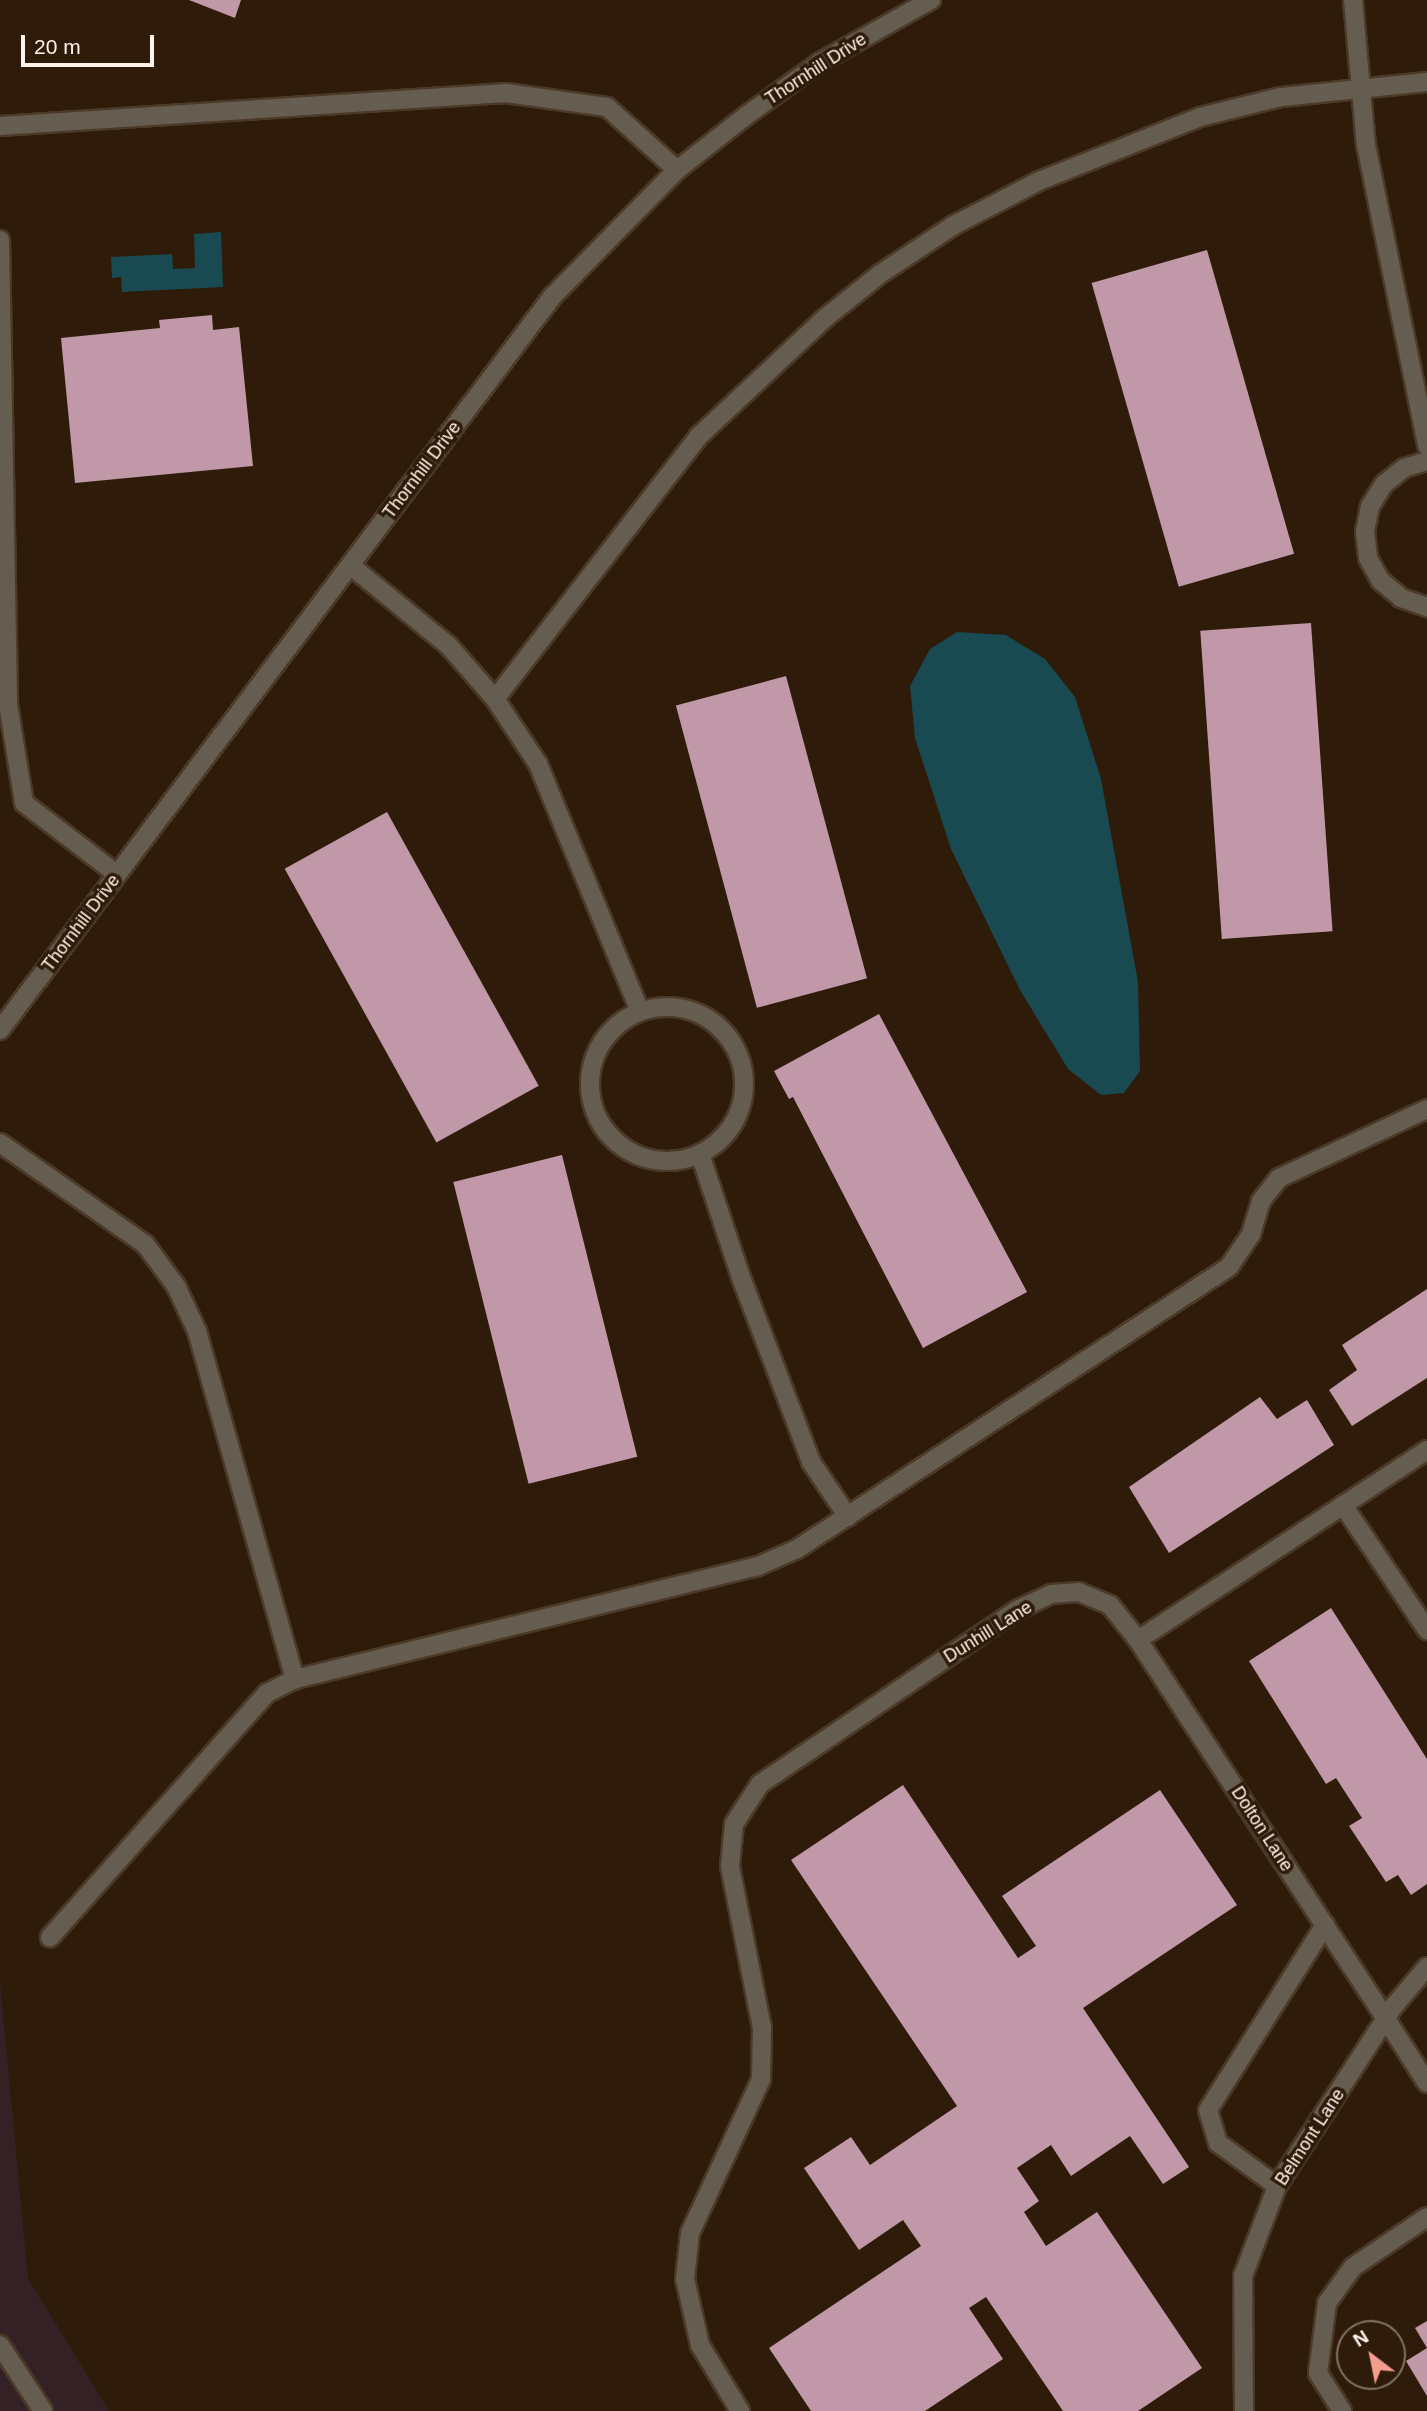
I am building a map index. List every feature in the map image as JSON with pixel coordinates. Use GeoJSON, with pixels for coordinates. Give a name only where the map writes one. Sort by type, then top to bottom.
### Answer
{"type":"FeatureCollection","features":[{"type":"Feature","properties":{"kind":"street","name":"Thornhill Drive"},"geometry":{"type":"LineString","coordinates":[[0,1030],[552,297],[677,170],[819,63],[931,0]]}},
{"type":"Feature","properties":{"kind":"street"},"geometry":{"type":"LineString","coordinates":[[1353,0],[1366,145],[1427,446]]}},
{"type":"Feature","properties":{"kind":"street"},"geometry":{"type":"LineString","coordinates":[[495,699],[698,437],[824,318],[880,274],[966,219],[1120,145],[1200,117],[1281,97],[1427,82]]}},
{"type":"Feature","properties":{"kind":"street"},"geometry":{"type":"LineString","coordinates":[[0,127],[506,93],[607,107],[677,170]]}},
{"type":"Feature","properties":{"kind":"street"},"geometry":{"type":"LineString","coordinates":[[0,240],[8,704],[24,803],[117,874]]}},
{"type":"Feature","properties":{"kind":"street"},"geometry":{"type":"LineString","coordinates":[[1427,461],[1405,468],[1384,484],[1370,506],[1365,532],[1368,558],[1381,581],[1401,598],[1427,607]]}},
{"type":"Feature","properties":{"kind":"street"},"geometry":{"type":"LineString","coordinates":[[350,565],[449,646],[495,699],[538,764],[640,1011]]}},
{"type":"Feature","properties":{"kind":"street"},"geometry":{"type":"LineString","coordinates":[[666,1007],[691,1010],[715,1023],[732,1042],[743,1067],[744,1093],[736,1117],[721,1139],[700,1154],[676,1161],[639,1156],[608,1135],[595,1114],[589,1090],[592,1065],[602,1042],[618,1023],[640,1011],[666,1007]]}},
{"type":"Feature","properties":{"kind":"street"},"geometry":{"type":"LineString","coordinates":[[50,1937],[267,1692],[295,1679],[756,1567],[797,1549],[1228,1267],[1251,1234],[1261,1202],[1279,1178],[1427,1109]]}},
{"type":"Feature","properties":{"kind":"street"},"geometry":{"type":"LineString","coordinates":[[0,1143],[145,1244],[176,1286],[197,1331],[295,1679]]}},
{"type":"Feature","properties":{"kind":"street"},"geometry":{"type":"LineString","coordinates":[[700,1154],[742,1280],[811,1462],[848,1517]]}},
{"type":"Feature","properties":{"kind":"street"},"geometry":{"type":"LineString","coordinates":[[1138,1640],[1427,1450]]}},
{"type":"Feature","properties":{"kind":"street"},"geometry":{"type":"LineString","coordinates":[[1343,1505],[1427,1630]]}},
{"type":"Feature","properties":{"kind":"street","name":"Dunhill Lane"},"geometry":{"type":"LineString","coordinates":[[740,2411],[700,2345],[685,2280],[690,2233],[761,2079],[762,2028],[730,1866],[734,1824],[760,1784],[1017,1610],[1051,1594],[1079,1592],[1110,1605],[1138,1640]]}},
{"type":"Feature","properties":{"kind":"street","name":"Dolton Lane"},"geometry":{"type":"LineString","coordinates":[[1138,1640],[1427,2083]]}},
{"type":"Feature","properties":{"kind":"street"},"geometry":{"type":"LineString","coordinates":[[1277,2186],[1218,2143],[1209,2110],[1325,1925]]}},
{"type":"Feature","properties":{"kind":"street","name":"Belmont Lane"},"geometry":{"type":"LineString","coordinates":[[1244,2411],[1243,2276],[1277,2186],[1386,2019],[1427,1967]]}},
{"type":"Feature","properties":{"kind":"street"},"geometry":{"type":"LineString","coordinates":[[1342,2411],[1318,2373],[1327,2303],[1353,2267],[1427,2217]]}},
{"type":"Feature","properties":{"kind":"street"},"geometry":{"type":"LineString","coordinates":[[0,2345],[43,2411]]}},
{"type":"Feature","properties":{"kind":"shaded area"},"geometry":{"type":"Polygon","coordinates":[[[0,1982],[28,2278],[109,2411],[0,2411],[0,1982]]]}},
{"type":"Feature","properties":{"kind":"water"},"geometry":{"type":"Polygon","coordinates":[[[221,232],[223,287],[122,292],[121,277],[112,278],[111,257],[172,254],[173,269],[195,268],[194,234],[221,232]]]}},
{"type":"Feature","properties":{"kind":"water"},"geometry":{"type":"Polygon","coordinates":[[[957,632],[1006,635],[1045,659],[1075,697],[1101,779],[1138,982],[1140,1071],[1124,1093],[1101,1095],[1068,1069],[1020,990],[951,849],[915,738],[910,686],[930,649],[957,632]]]}},
{"type":"Feature","properties":{"kind":"building"},"geometry":{"type":"Polygon","coordinates":[[[189,0],[241,0],[235,18],[189,0]]]}},
{"type":"Feature","properties":{"kind":"building"},"geometry":{"type":"Polygon","coordinates":[[[1207,250],[1294,554],[1179,587],[1092,283],[1207,250]]]}},
{"type":"Feature","properties":{"kind":"building"},"geometry":{"type":"Polygon","coordinates":[[[212,315],[213,330],[239,327],[253,466],[75,483],[61,338],[160,328],[159,320],[212,315]]]}},
{"type":"Feature","properties":{"kind":"building"},"geometry":{"type":"Polygon","coordinates":[[[1311,623],[1333,931],[1222,939],[1200,631],[1311,623]]]}},
{"type":"Feature","properties":{"kind":"building"},"geometry":{"type":"Polygon","coordinates":[[[786,676],[867,978],[757,1008],[676,706],[786,676]]]}},
{"type":"Feature","properties":{"kind":"building"},"geometry":{"type":"Polygon","coordinates":[[[387,812],[539,1086],[436,1142],[285,869],[387,812]]]}},
{"type":"Feature","properties":{"kind":"building"},"geometry":{"type":"Polygon","coordinates":[[[879,1014],[1027,1292],[923,1348],[793,1097],[789,1099],[774,1071],[879,1014]]]}},
{"type":"Feature","properties":{"kind":"building"},"geometry":{"type":"Polygon","coordinates":[[[562,1155],[637,1457],[529,1484],[453,1182],[562,1155]]]}},
{"type":"Feature","properties":{"kind":"building"},"geometry":{"type":"Polygon","coordinates":[[[1427,1289],[1427,1378],[1352,1426],[1329,1390],[1357,1370],[1342,1345],[1427,1289]]]}},
{"type":"Feature","properties":{"kind":"building"},"geometry":{"type":"Polygon","coordinates":[[[1260,1397],[1277,1419],[1307,1400],[1334,1445],[1169,1553],[1129,1487],[1260,1397]]]}},
{"type":"Feature","properties":{"kind":"building"},"geometry":{"type":"Polygon","coordinates":[[[1331,1608],[1427,1759],[1427,1884],[1411,1895],[1398,1875],[1386,1882],[1349,1826],[1362,1818],[1336,1778],[1326,1784],[1249,1661],[1331,1608]]]}},
{"type":"Feature","properties":{"kind":"building"},"geometry":{"type":"Polygon","coordinates":[[[903,1785],[1018,1958],[1036,1946],[1002,1896],[1160,1790],[1237,1905],[1083,2008],[1189,2167],[1163,2184],[1130,2136],[1071,2176],[1051,2145],[1017,2168],[1039,2201],[1024,2212],[1046,2246],[1097,2212],[1202,2368],[1138,2411],[1063,2411],[986,2297],[969,2308],[1003,2359],[925,2411],[811,2411],[769,2348],[921,2246],[903,2220],[859,2250],[804,2168],[851,2137],[870,2165],[957,2106],[791,1860],[903,1785]]]}},
{"type":"Feature","properties":{"kind":"building"},"geometry":{"type":"Polygon","coordinates":[[[1427,2321],[1427,2348],[1415,2328],[1427,2321]]]}},
{"type":"Feature","properties":{"kind":"building"},"geometry":{"type":"Polygon","coordinates":[[[1427,2348],[1427,2396],[1406,2361],[1427,2348]]]}}]}
